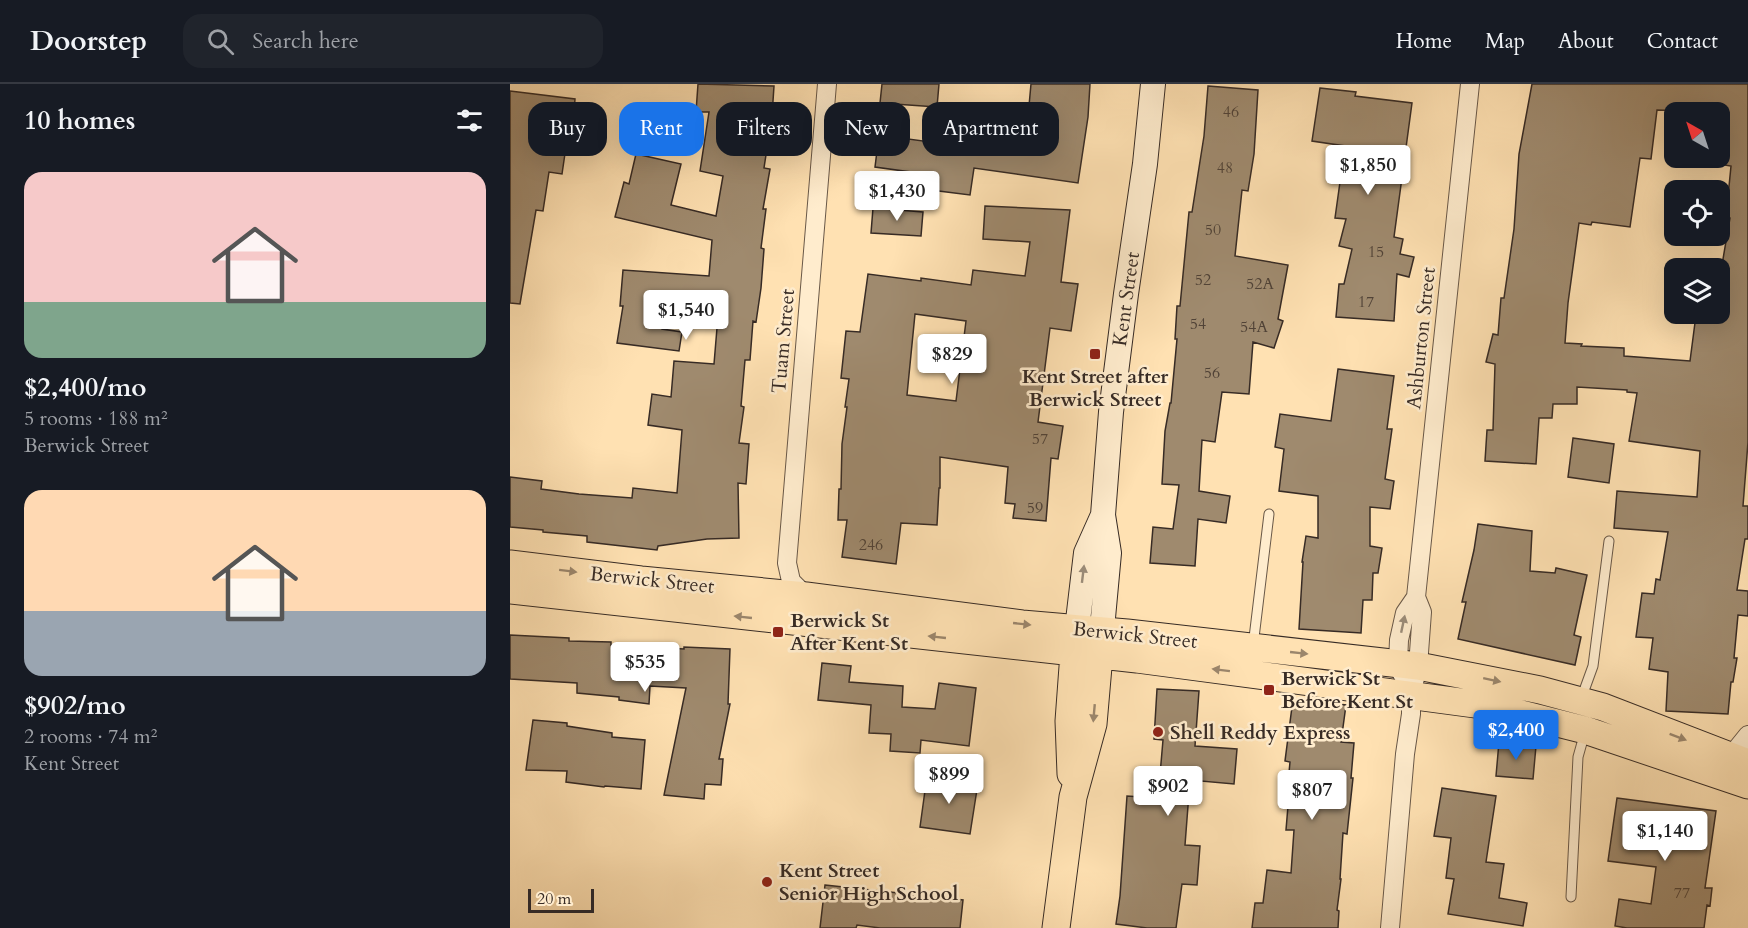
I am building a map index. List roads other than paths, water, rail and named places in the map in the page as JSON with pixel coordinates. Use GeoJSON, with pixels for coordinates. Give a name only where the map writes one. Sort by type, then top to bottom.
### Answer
{"type":"FeatureCollection","features":[{"type":"Feature","properties":{"kind":"main road","name":"Kent Street"},"geometry":{"type":"LineString","coordinates":[[1056,928],[1072,797],[1093,724],[1086,553],[1103,515],[1111,412],[1145,164],[1153,84]]}},
{"type":"Feature","properties":{"kind":"main road","name":"Berwick Street"},"geometry":{"type":"LineString","coordinates":[[510,564],[641,580],[806,596],[1022,624],[1088,642],[1127,633],[1408,664],[1528,687],[1580,701],[1740,760]]}},
{"type":"Feature","properties":{"kind":"main road","name":"Berwick Street"},"geometry":{"type":"LineString","coordinates":[[510,590],[1088,642],[1490,706],[1585,730],[1748,785]]}},
{"type":"Feature","properties":{"kind":"street","name":"Tuam Street"},"geometry":{"type":"LineString","coordinates":[[806,596],[791,581],[787,562],[788,537],[827,84]]}},
{"type":"Feature","properties":{"kind":"street","name":"Ashburton Street"},"geometry":{"type":"LineString","coordinates":[[1390,928],[1405,754],[1411,714],[1408,664],[1399,640],[1405,613],[1416,597],[1470,84]]}},
{"type":"Feature","properties":{"kind":"street"},"geometry":{"type":"LineString","coordinates":[[1740,760],[1748,735]]}},
{"type":"Feature","properties":{"kind":"lane"},"geometry":{"type":"LineString","coordinates":[[1253,648],[1269,514]]}},
{"type":"Feature","properties":{"kind":"lane"},"geometry":{"type":"LineString","coordinates":[[1580,701],[1593,666],[1608,541]]}},
{"type":"Feature","properties":{"kind":"lane"},"geometry":{"type":"LineString","coordinates":[[1571,897],[1578,757],[1585,730]]}},
{"type":"Feature","properties":{"kind":"place","name":"Kent Street after Berwick Street"},"geometry":{"type":"Point","coordinates":[1095,354]}},
{"type":"Feature","properties":{"kind":"place","name":"Berwick St After Kent St"},"geometry":{"type":"Point","coordinates":[778,632]}},
{"type":"Feature","properties":{"kind":"place","name":"Berwick St Before Kent St"},"geometry":{"type":"Point","coordinates":[1269,690]}},
{"type":"Feature","properties":{"kind":"place","name":"Shell Reddy Express"},"geometry":{"type":"Point","coordinates":[1158,732]}},
{"type":"Feature","properties":{"kind":"place","name":"Kent Street Senior High School"},"geometry":{"type":"Point","coordinates":[767,882]}}]}
